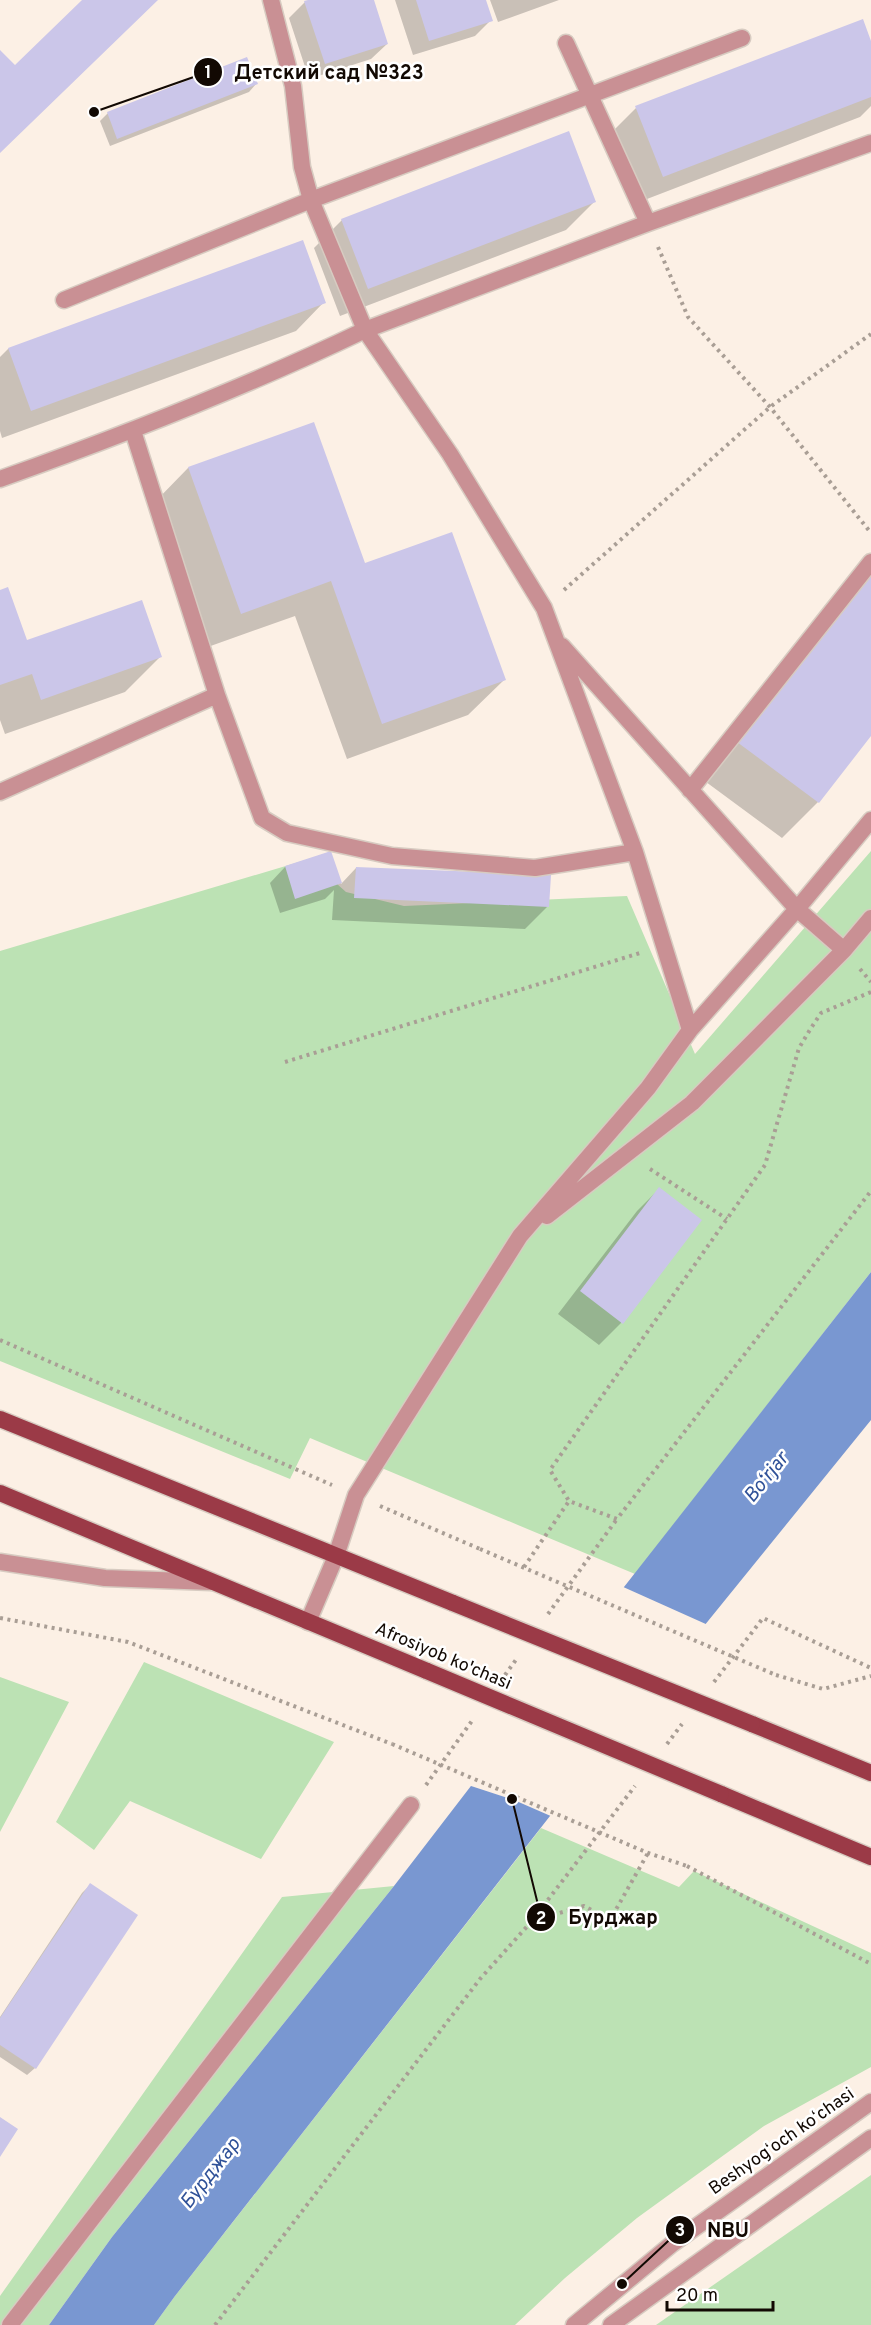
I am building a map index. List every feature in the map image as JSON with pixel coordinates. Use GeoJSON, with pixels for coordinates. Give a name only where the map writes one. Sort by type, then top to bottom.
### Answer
{"type":"FeatureCollection","features":[{"type":"Feature","properties":{"kind":"main road"},"geometry":{"type":"LineString","coordinates":[[0,1419],[871,1773]]}},
{"type":"Feature","properties":{"kind":"main road","name":"Afrosiyob ko'chasi"},"geometry":{"type":"LineString","coordinates":[[0,1493],[871,1857]]}},
{"type":"Feature","properties":{"kind":"street"},"geometry":{"type":"LineString","coordinates":[[271,0],[293,86],[302,167],[311,200],[365,330],[450,454],[544,608],[635,852],[690,1030]]}},
{"type":"Feature","properties":{"kind":"street"},"geometry":{"type":"LineString","coordinates":[[64,300],[311,200],[742,38]]}},
{"type":"Feature","properties":{"kind":"street"},"geometry":{"type":"LineString","coordinates":[[566,43],[648,223]]}},
{"type":"Feature","properties":{"kind":"street"},"geometry":{"type":"LineString","coordinates":[[0,479],[133,432],[257,380],[365,330],[648,223],[871,143]]}},
{"type":"Feature","properties":{"kind":"street"},"geometry":{"type":"LineString","coordinates":[[133,432],[217,695],[262,818],[287,833],[392,856],[535,868],[635,852]]}},
{"type":"Feature","properties":{"kind":"street"},"geometry":{"type":"LineString","coordinates":[[690,790],[871,562]]}},
{"type":"Feature","properties":{"kind":"street"},"geometry":{"type":"LineString","coordinates":[[555,638],[797,909],[844,950]]}},
{"type":"Feature","properties":{"kind":"street"},"geometry":{"type":"LineString","coordinates":[[0,792],[217,695]]}},
{"type":"Feature","properties":{"kind":"street"},"geometry":{"type":"LineString","coordinates":[[308,1622],[336,1556],[356,1495],[520,1236],[648,1088],[690,1030],[797,909],[871,820]]}},
{"type":"Feature","properties":{"kind":"street"},"geometry":{"type":"LineString","coordinates":[[520,1236],[692,1103],[844,950],[871,918]]}},
{"type":"Feature","properties":{"kind":"street"},"geometry":{"type":"LineString","coordinates":[[0,1562],[105,1578],[213,1582]]}},
{"type":"Feature","properties":{"kind":"street"},"geometry":{"type":"LineString","coordinates":[[10,2325],[411,1805]]}},
{"type":"Feature","properties":{"kind":"street","name":"Beshyogʻoch koʻchasi"},"geometry":{"type":"LineString","coordinates":[[574,2325],[672,2244],[871,2102]]}},
{"type":"Feature","properties":{"kind":"street"},"geometry":{"type":"LineString","coordinates":[[611,2325],[871,2138]]}},
{"type":"Feature","properties":{"kind":"path"},"geometry":{"type":"LineString","coordinates":[[648,223],[688,317],[770,407],[871,533]]}},
{"type":"Feature","properties":{"kind":"path"},"geometry":{"type":"LineString","coordinates":[[544,608],[770,407],[871,334]]}},
{"type":"Feature","properties":{"kind":"path"},"geometry":{"type":"LineString","coordinates":[[285,1062],[664,945]]}},
{"type":"Feature","properties":{"kind":"path"},"geometry":{"type":"LineString","coordinates":[[617,1519],[569,1501],[550,1470],[765,1166],[799,1048],[821,1013],[871,992]]}},
{"type":"Feature","properties":{"kind":"path"},"geometry":{"type":"LineString","coordinates":[[627,1154],[727,1219]]}},
{"type":"Feature","properties":{"kind":"path"},"geometry":{"type":"LineString","coordinates":[[542,1624],[617,1519],[871,1191]]}},
{"type":"Feature","properties":{"kind":"path"},"geometry":{"type":"LineString","coordinates":[[0,1340],[776,1675],[823,1689],[871,1676]]}},
{"type":"Feature","properties":{"kind":"path"},"geometry":{"type":"LineString","coordinates":[[524,1567],[569,1501]]}},
{"type":"Feature","properties":{"kind":"path"},"geometry":{"type":"LineString","coordinates":[[0,1618],[128,1642],[392,1744],[648,1853],[687,1866],[871,1964]]}},
{"type":"Feature","properties":{"kind":"path"},"geometry":{"type":"LineString","coordinates":[[763,1618],[871,1668]]}},
{"type":"Feature","properties":{"kind":"path"},"geometry":{"type":"LineString","coordinates":[[500,1681],[521,1652]]}},
{"type":"Feature","properties":{"kind":"path"},"geometry":{"type":"LineString","coordinates":[[411,1805],[480,1710]]}},
{"type":"Feature","properties":{"kind":"path"},"geometry":{"type":"LineString","coordinates":[[215,2325],[480,1979],[531,1922],[584,1906],[610,1920],[648,1853]]}},
{"type":"Feature","properties":{"kind":"green space"},"geometry":{"type":"Polygon","coordinates":[[[871,851],[871,1272],[635,1574],[310,1438],[290,1479],[0,1361],[0,951],[309,859],[346,892],[404,906],[627,896],[695,1054],[871,851]]]}},
{"type":"Feature","properties":{"kind":"green space"},"geometry":{"type":"Polygon","coordinates":[[[144,1662],[334,1742],[261,1859],[130,1801],[94,1850],[56,1822],[144,1662]]]}},
{"type":"Feature","properties":{"kind":"green space"},"geometry":{"type":"Polygon","coordinates":[[[0,1677],[69,1702],[0,1832],[0,1677]]]}},
{"type":"Feature","properties":{"kind":"green space"},"geometry":{"type":"Polygon","coordinates":[[[541,1828],[679,1887],[694,1871],[871,1953],[871,2067],[764,2126],[637,2218],[565,2278],[515,2325],[154,2325],[175,2296],[541,1828]]]}},
{"type":"Feature","properties":{"kind":"green space"},"geometry":{"type":"Polygon","coordinates":[[[394,1886],[112,2237],[49,2325],[0,2325],[0,2296],[282,1897],[394,1886]]]}},
{"type":"Feature","properties":{"kind":"green space"},"geometry":{"type":"Polygon","coordinates":[[[871,2175],[871,2325],[656,2325],[871,2175]]]}},
{"type":"Feature","properties":{"kind":"water","name":"Бурджар"},"geometry":{"type":"Polygon","coordinates":[[[871,1272],[871,1420],[550,1816],[154,2325],[49,2325],[112,2237],[394,1886],[624,1587],[871,1272]]]}},
{"type":"Feature","properties":{"kind":"pier"},"geometry":{"type":"Polygon","coordinates":[[[621,1586],[708,1625],[553,1817],[514,1800],[468,1785],[621,1586]]]}},
{"type":"Feature","properties":{"kind":"building"},"geometry":{"type":"Polygon","coordinates":[[[82,0],[158,0],[0,153],[0,50],[15,65],[82,0]]]}},
{"type":"Feature","properties":{"kind":"building"},"geometry":{"type":"Polygon","coordinates":[[[374,0],[388,44],[325,64],[304,1],[374,0]]]}},
{"type":"Feature","properties":{"kind":"building"},"geometry":{"type":"Polygon","coordinates":[[[416,0],[486,0],[493,21],[429,41],[416,0]]]}},
{"type":"Feature","properties":{"kind":"building"},"geometry":{"type":"Polygon","coordinates":[[[863,19],[871,41],[871,97],[663,177],[635,106],[863,19]]]}},
{"type":"Feature","properties":{"kind":"building"},"geometry":{"type":"Polygon","coordinates":[[[247,57],[258,84],[117,139],[107,112],[247,57]]]}},
{"type":"Feature","properties":{"kind":"building"},"geometry":{"type":"Polygon","coordinates":[[[569,131],[596,202],[368,289],[341,219],[569,131]]]}},
{"type":"Feature","properties":{"kind":"building"},"geometry":{"type":"Polygon","coordinates":[[[303,240],[326,303],[31,411],[8,348],[303,240]]]}},
{"type":"Feature","properties":{"kind":"building"},"geometry":{"type":"Polygon","coordinates":[[[314,422],[365,563],[452,532],[506,680],[382,724],[331,581],[241,614],[188,467],[314,422]]]}},
{"type":"Feature","properties":{"kind":"building"},"geometry":{"type":"Polygon","coordinates":[[[871,575],[871,736],[819,803],[737,742],[871,575]]]}},
{"type":"Feature","properties":{"kind":"building"},"geometry":{"type":"Polygon","coordinates":[[[8,587],[27,640],[142,600],[162,657],[41,700],[32,674],[0,685],[0,590],[8,587]]]}},
{"type":"Feature","properties":{"kind":"building"},"geometry":{"type":"Polygon","coordinates":[[[331,851],[342,883],[295,899],[285,866],[331,851]]]}},
{"type":"Feature","properties":{"kind":"building"},"geometry":{"type":"Polygon","coordinates":[[[356,867],[551,875],[549,907],[354,898],[356,867]]]}},
{"type":"Feature","properties":{"kind":"building"},"geometry":{"type":"Polygon","coordinates":[[[659,1187],[702,1220],[623,1324],[580,1291],[659,1187]]]}},
{"type":"Feature","properties":{"kind":"building"},"geometry":{"type":"Polygon","coordinates":[[[90,1883],[138,1915],[36,2069],[0,2045],[0,2018],[90,1883]]]}},
{"type":"Feature","properties":{"kind":"building"},"geometry":{"type":"Polygon","coordinates":[[[0,2117],[18,2129],[0,2157],[0,2117]]]}},
{"type":"Feature","properties":{"kind":"place","name":"Детский сад №323"},"geometry":{"type":"Point","coordinates":[94,112]}},
{"type":"Feature","properties":{"kind":"place","name":"Бурджар"},"geometry":{"type":"Point","coordinates":[512,1799]}},
{"type":"Feature","properties":{"kind":"place","name":"NBU"},"geometry":{"type":"Point","coordinates":[622,2284]}},
{"type":"Feature","properties":{"kind":"water label","name":"Bo‘rjar"},"geometry":{"type":"Point","coordinates":[767,1478]}}]}
